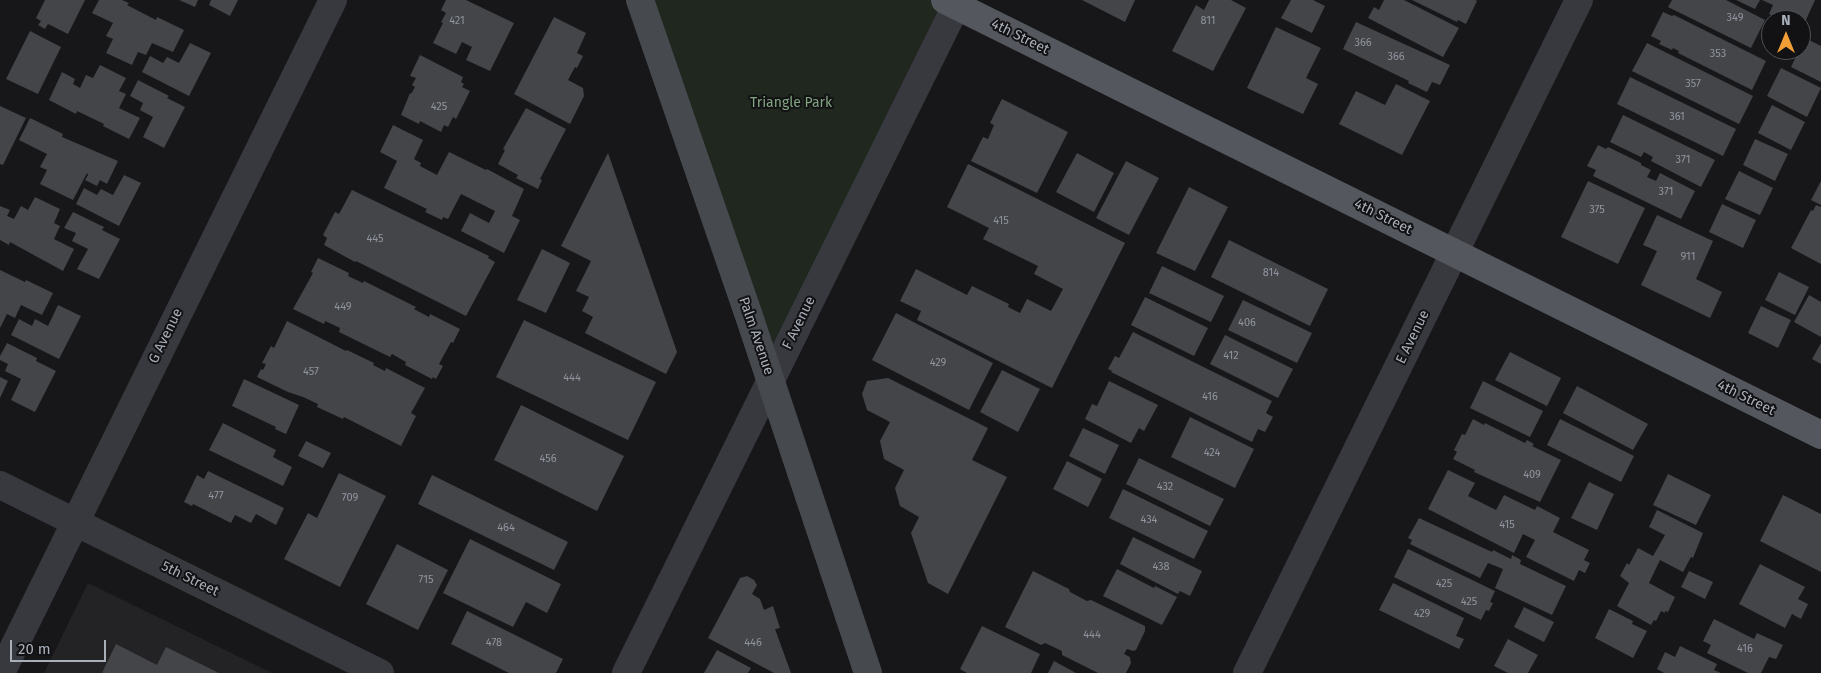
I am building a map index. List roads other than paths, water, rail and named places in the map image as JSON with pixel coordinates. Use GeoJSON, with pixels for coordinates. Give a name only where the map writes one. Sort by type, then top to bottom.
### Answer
{"type":"FeatureCollection","features":[{"type":"Feature","properties":{"kind":"main road","name":"4th Street"},"geometry":{"type":"LineString","coordinates":[[954,2],[1821,435]]}},
{"type":"Feature","properties":{"kind":"street","name":"G Avenue"},"geometry":{"type":"LineString","coordinates":[[0,673],[333,0]]}},
{"type":"Feature","properties":{"kind":"street","name":"Palm Avenue"},"geometry":{"type":"LineString","coordinates":[[640,0],[771,380],[868,673]]}},
{"type":"Feature","properties":{"kind":"street","name":"E Avenue"},"geometry":{"type":"LineString","coordinates":[[1247,673],[1579,0]]}},
{"type":"Feature","properties":{"kind":"street","name":"F Avenue"},"geometry":{"type":"LineString","coordinates":[[626,673],[771,380],[954,2]]}},
{"type":"Feature","properties":{"kind":"street","name":"5th Street"},"geometry":{"type":"LineString","coordinates":[[0,485],[380,673]]}},
{"type":"Feature","properties":{"kind":"park label","name":"Triangle Park"},"geometry":{"type":"Point","coordinates":[791,103]}}]}
